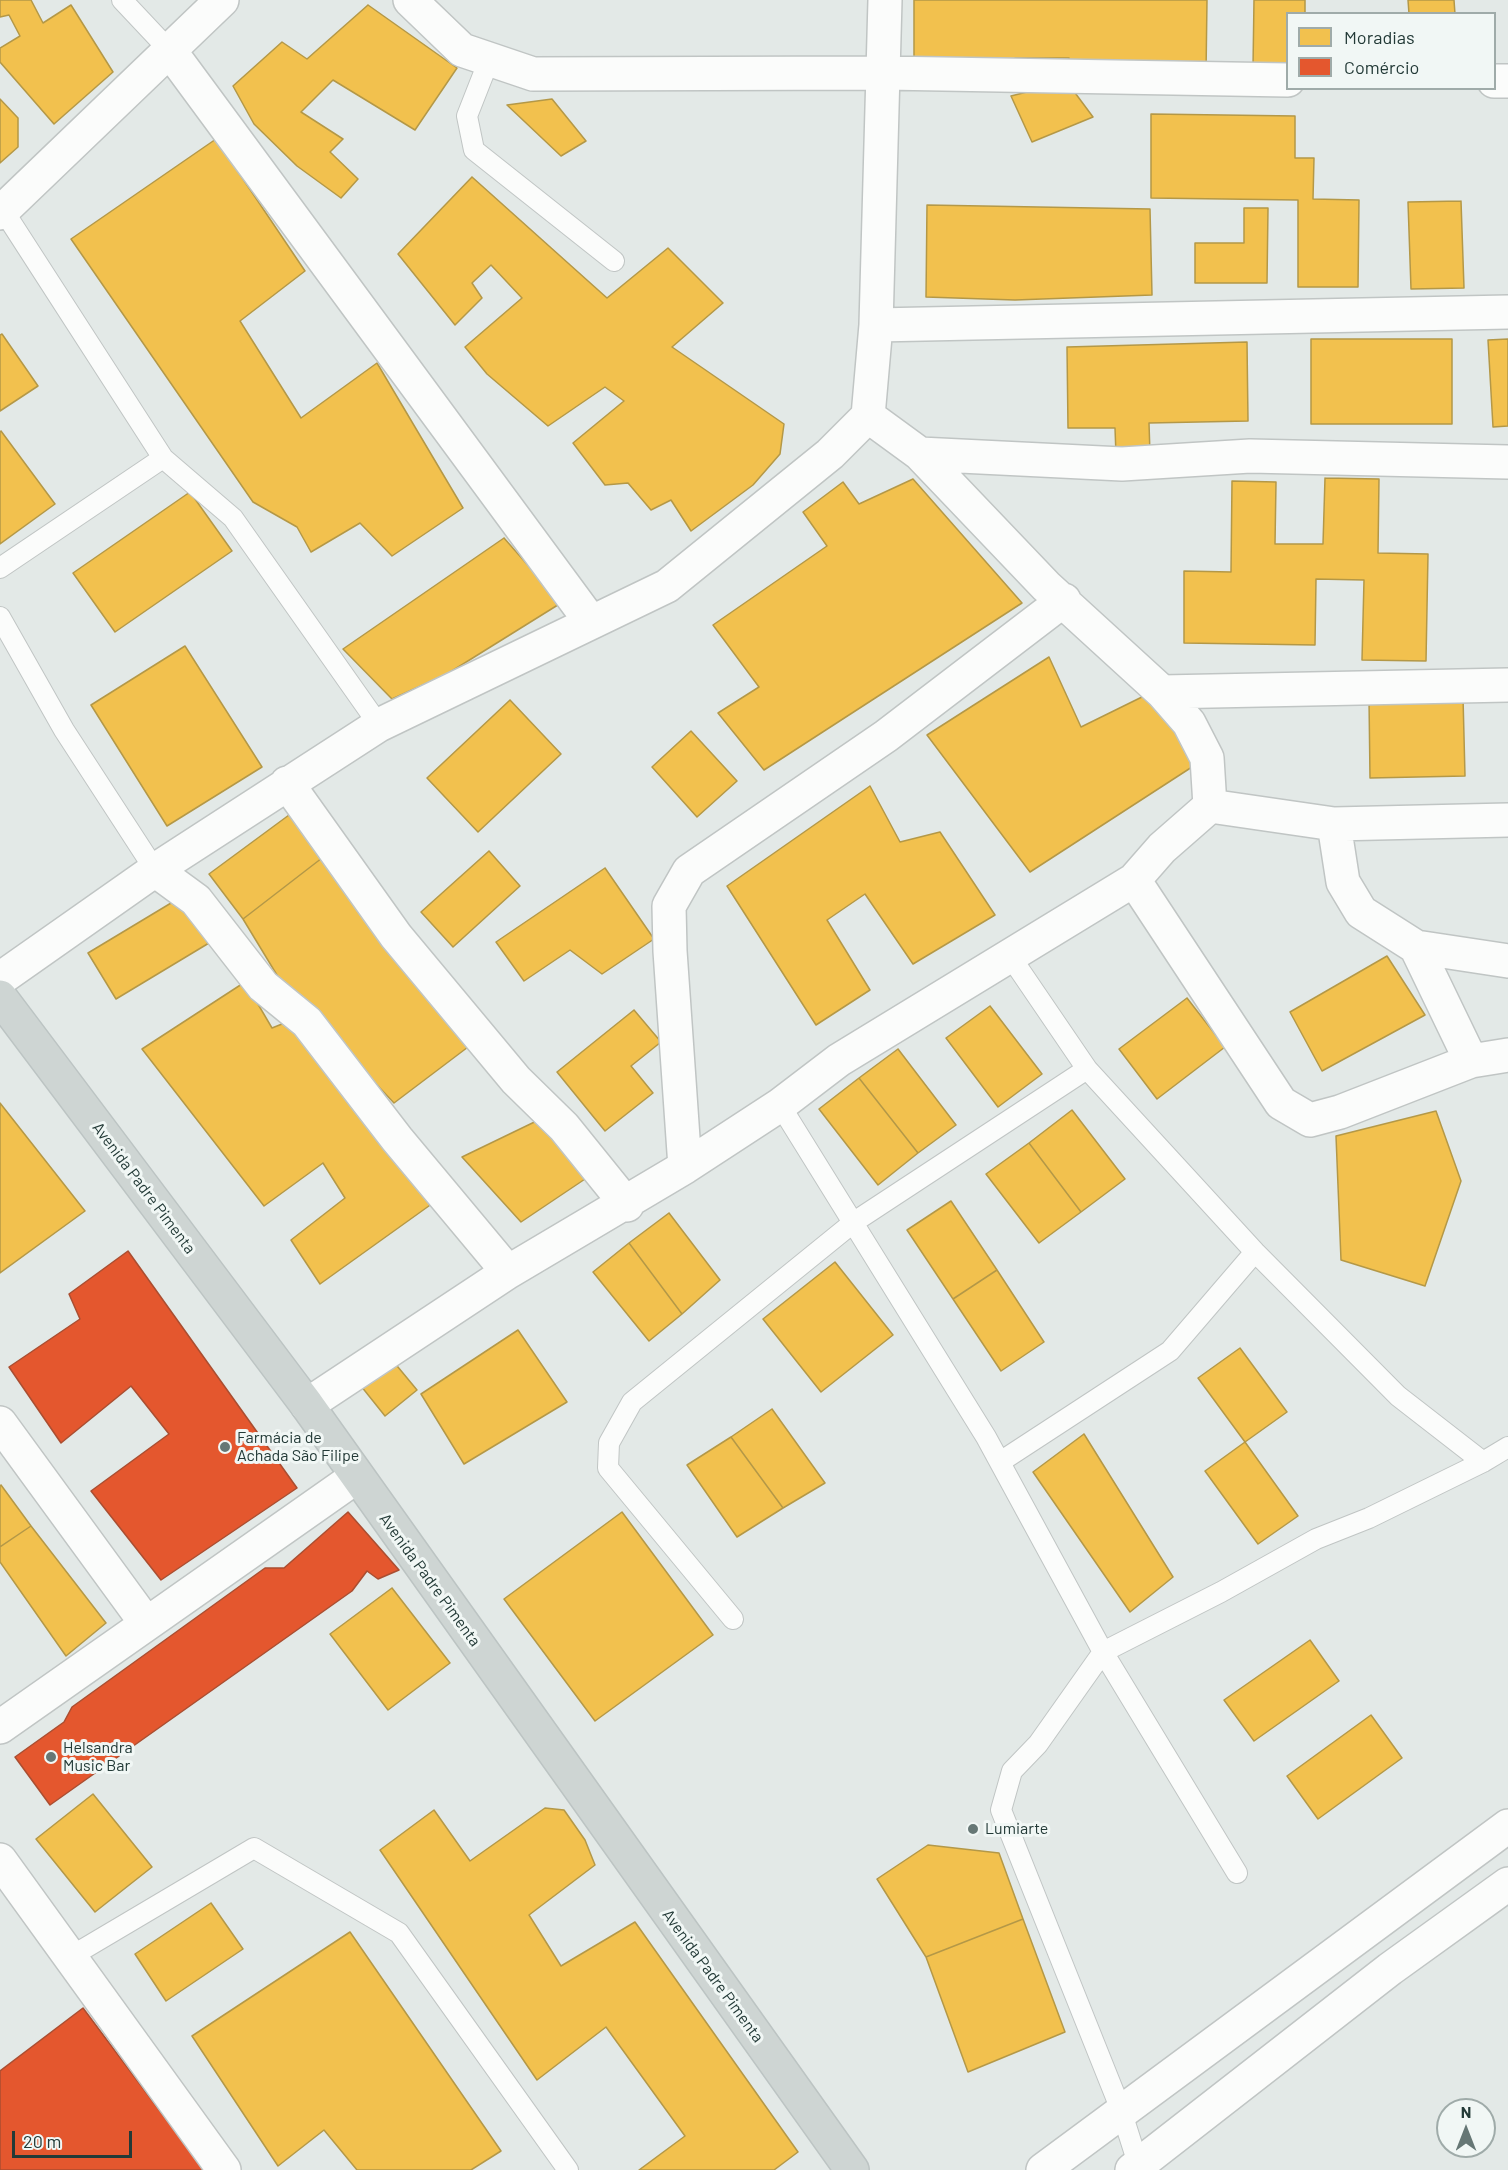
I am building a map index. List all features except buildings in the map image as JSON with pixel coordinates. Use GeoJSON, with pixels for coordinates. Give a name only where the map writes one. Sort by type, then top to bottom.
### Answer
{"type":"FeatureCollection","features":[{"type":"Feature","properties":{"kind":"main road","name":"Avenida Padre Pimenta"},"geometry":{"type":"LineString","coordinates":[[0,997],[307,1405],[356,1477],[852,2170]]}},
{"type":"Feature","properties":{"kind":"street"},"geometry":{"type":"LineString","coordinates":[[2,211],[222,0]]}},
{"type":"Feature","properties":{"kind":"street"},"geometry":{"type":"LineString","coordinates":[[410,0],[462,50],[533,74],[885,73],[1286,80]]}},
{"type":"Feature","properties":{"kind":"street"},"geometry":{"type":"LineString","coordinates":[[0,979],[155,870],[379,725],[667,586],[830,454],[868,416],[876,325],[885,73],[885,0]]}},
{"type":"Feature","properties":{"kind":"street"},"geometry":{"type":"LineString","coordinates":[[170,51],[591,622]]}},
{"type":"Feature","properties":{"kind":"street"},"geometry":{"type":"LineString","coordinates":[[876,325],[1508,312]]}},
{"type":"Feature","properties":{"kind":"street"},"geometry":{"type":"LineString","coordinates":[[868,416],[920,454],[1046,586],[1064,600],[1162,692],[1190,723],[1207,758],[1209,806]]}},
{"type":"Feature","properties":{"kind":"street"},"geometry":{"type":"LineString","coordinates":[[920,454],[1122,464],[1250,456],[1508,462]]}},
{"type":"Feature","properties":{"kind":"street"},"geometry":{"type":"LineString","coordinates":[[685,1167],[669,906],[689,871],[886,736],[1064,600]]}},
{"type":"Feature","properties":{"kind":"street"},"geometry":{"type":"LineString","coordinates":[[1162,692],[1508,685]]}},
{"type":"Feature","properties":{"kind":"street"},"geometry":{"type":"LineString","coordinates":[[287,783],[396,936],[516,1080],[564,1127],[627,1204]]}},
{"type":"Feature","properties":{"kind":"street"},"geometry":{"type":"LineString","coordinates":[[307,1405],[508,1272],[627,1204],[685,1167],[780,1105],[839,1060],[1134,880],[1162,848],[1209,806],[1334,824],[1508,820]]}},
{"type":"Feature","properties":{"kind":"street"},"geometry":{"type":"LineString","coordinates":[[1334,824],[1343,882],[1361,912],[1416,947],[1508,961]]}},
{"type":"Feature","properties":{"kind":"street"},"geometry":{"type":"LineString","coordinates":[[155,870],[196,900],[263,986],[307,1022],[397,1139],[508,1272]]}},
{"type":"Feature","properties":{"kind":"street"},"geometry":{"type":"LineString","coordinates":[[1134,880],[1281,1103],[1310,1120],[1340,1112],[1471,1061],[1508,1055]]}},
{"type":"Feature","properties":{"kind":"street"},"geometry":{"type":"LineString","coordinates":[[1416,947],[1471,1061]]}},
{"type":"Feature","properties":{"kind":"street"},"geometry":{"type":"LineString","coordinates":[[0,1423],[146,1623]]}},
{"type":"Feature","properties":{"kind":"street"},"geometry":{"type":"LineString","coordinates":[[0,1727],[356,1477]]}},
{"type":"Feature","properties":{"kind":"street"},"geometry":{"type":"LineString","coordinates":[[1043,2170],[1121,2110],[1508,1826]]}},
{"type":"Feature","properties":{"kind":"street"},"geometry":{"type":"LineString","coordinates":[[0,1860],[224,2170]]}},
{"type":"Feature","properties":{"kind":"street"},"geometry":{"type":"LineString","coordinates":[[1137,2168],[1390,1969],[1508,1884]]}},
{"type":"Feature","properties":{"kind":"lane"},"geometry":{"type":"LineString","coordinates":[[122,0],[170,51]]}},
{"type":"Feature","properties":{"kind":"lane"},"geometry":{"type":"LineString","coordinates":[[489,60],[467,116],[474,150],[614,261]]}},
{"type":"Feature","properties":{"kind":"lane"},"geometry":{"type":"LineString","coordinates":[[2,211],[163,458],[233,518],[379,725]]}},
{"type":"Feature","properties":{"kind":"lane"},"geometry":{"type":"LineString","coordinates":[[0,568],[163,458]]}},
{"type":"Feature","properties":{"kind":"lane"},"geometry":{"type":"LineString","coordinates":[[0,617],[64,730],[155,870]]}},
{"type":"Feature","properties":{"kind":"lane"},"geometry":{"type":"LineString","coordinates":[[1010,956],[1087,1069],[1256,1252],[1398,1396],[1483,1462]]}},
{"type":"Feature","properties":{"kind":"lane"},"geometry":{"type":"LineString","coordinates":[[733,1619],[608,1468],[609,1443],[632,1402],[854,1222],[1087,1069]]}},
{"type":"Feature","properties":{"kind":"lane"},"geometry":{"type":"LineString","coordinates":[[780,1105],[1000,1462],[1103,1652],[1237,1873]]}},
{"type":"Feature","properties":{"kind":"lane"},"geometry":{"type":"LineString","coordinates":[[1000,1462],[1170,1351],[1256,1252]]}},
{"type":"Feature","properties":{"kind":"lane"},"geometry":{"type":"LineString","coordinates":[[1137,2168],[1121,2110],[1000,1809],[1011,1771],[1038,1744],[1103,1652],[1221,1592],[1316,1539],[1369,1518],[1483,1462],[1508,1447]]}},
{"type":"Feature","properties":{"kind":"lane"},"geometry":{"type":"LineString","coordinates":[[70,1957],[254,1848],[399,1933],[568,2170]]}},
{"type":"Feature","properties":{"kind":"place","name":"Farmácia de Achada São Filipe"},"geometry":{"type":"Point","coordinates":[225,1447]}},
{"type":"Feature","properties":{"kind":"place","name":"Helsandra Music Bar"},"geometry":{"type":"Point","coordinates":[51,1757]}},
{"type":"Feature","properties":{"kind":"place","name":"Lumiarte"},"geometry":{"type":"Point","coordinates":[973,1829]}}]}
